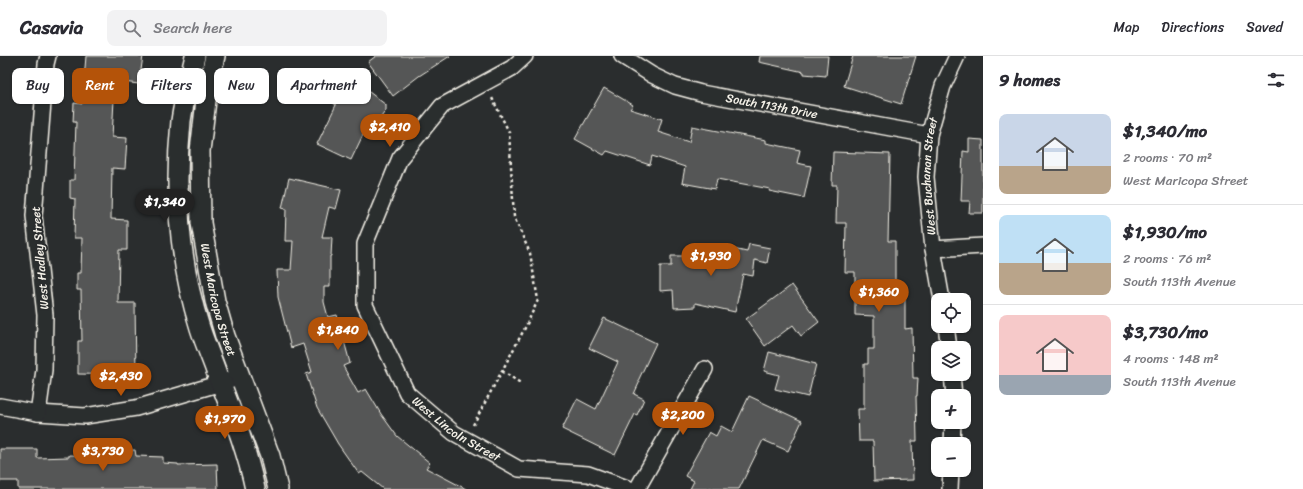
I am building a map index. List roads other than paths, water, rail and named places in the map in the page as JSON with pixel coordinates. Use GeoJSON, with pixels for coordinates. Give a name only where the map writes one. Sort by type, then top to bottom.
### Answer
{"type":"FeatureCollection","features":[{"type":"Feature","properties":{"kind":"street","name":"West Hadley Street"},"geometry":{"type":"LineString","coordinates":[[38,413],[44,370],[45,314],[34,216],[46,64],[48,56]]}},
{"type":"Feature","properties":{"kind":"street","name":"West Maricopa Street"},"geometry":{"type":"LineString","coordinates":[[195,56],[182,120],[178,188],[182,252],[187,279],[200,329],[247,455],[255,489]]}},
{"type":"Feature","properties":{"kind":"street","name":"West Maricopa Street"},"geometry":{"type":"LineString","coordinates":[[215,56],[207,92],[200,151],[201,223],[215,301],[225,336],[270,456],[278,489]]}},
{"type":"Feature","properties":{"kind":"street","name":"West Lincoln Street"},"geometry":{"type":"LineString","coordinates":[[525,56],[512,68],[442,106],[400,158],[365,244],[365,305],[407,393],[454,433],[519,469],[588,474],[630,489]]}},
{"type":"Feature","properties":{"kind":"street","name":"South 113th Drive"},"geometry":{"type":"LineString","coordinates":[[622,56],[652,75],[675,86],[929,135]]}},
{"type":"Feature","properties":{"kind":"street","name":"West Buchanan Street"},"geometry":{"type":"LineString","coordinates":[[941,293],[934,249],[926,177],[929,135],[943,86],[957,56]]}},
{"type":"Feature","properties":{"kind":"street"},"geometry":{"type":"LineString","coordinates":[[934,249],[983,246]]}},
{"type":"Feature","properties":{"kind":"street"},"geometry":{"type":"LineString","coordinates":[[638,489],[705,369]]}},
{"type":"Feature","properties":{"kind":"street"},"geometry":{"type":"LineString","coordinates":[[0,406],[38,413],[85,416],[136,408],[240,376]]}},
{"type":"Feature","properties":{"kind":"street"},"geometry":{"type":"LineString","coordinates":[[950,489],[951,477]]}}]}
